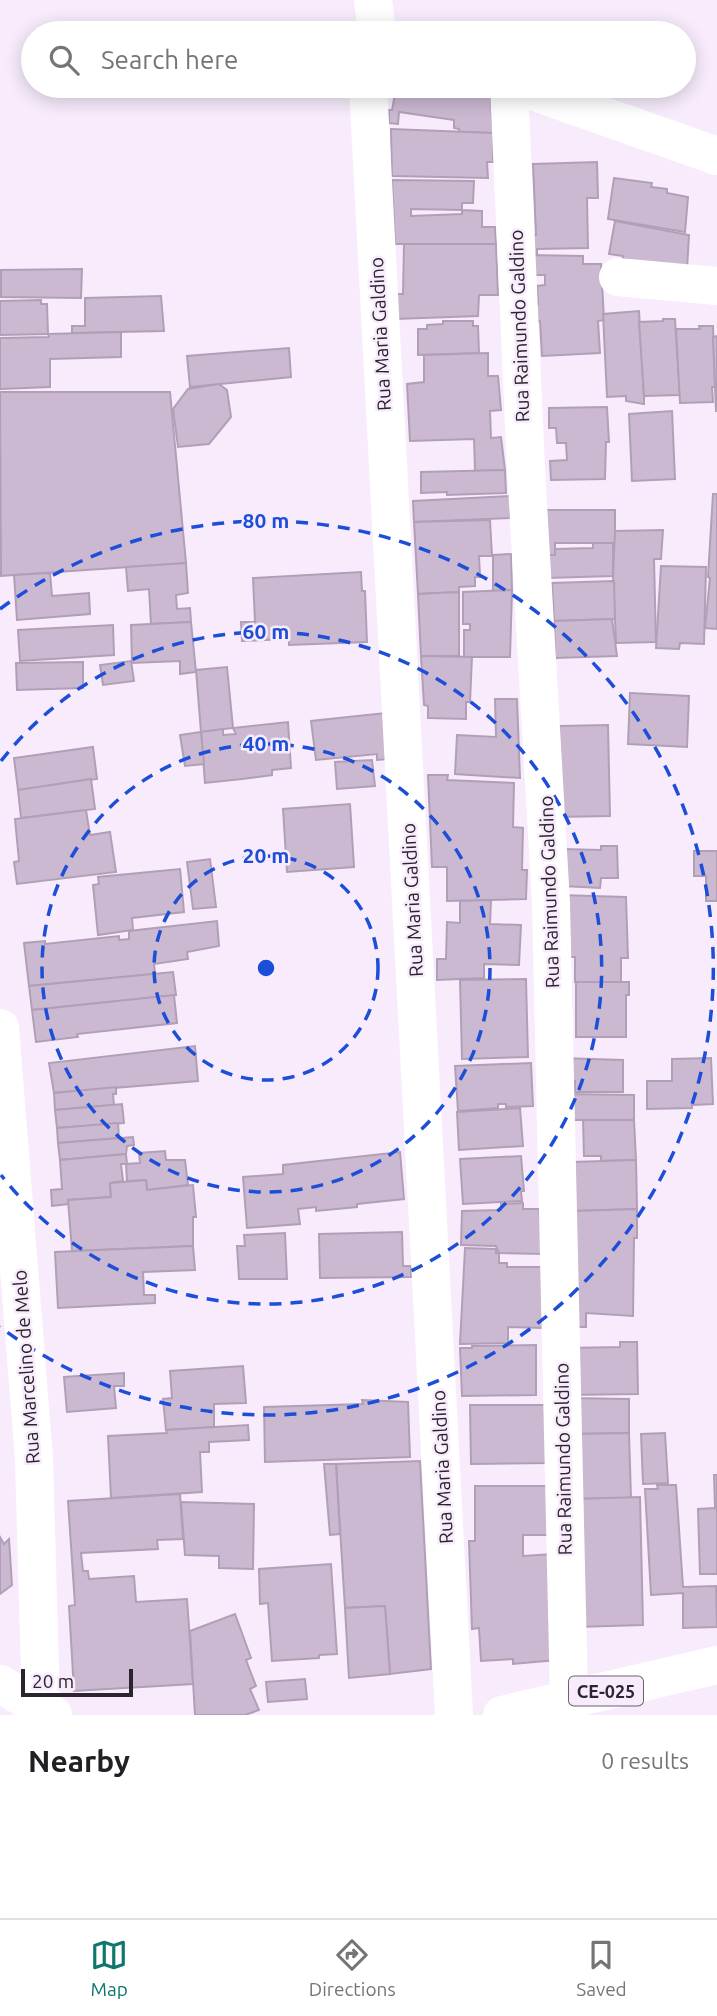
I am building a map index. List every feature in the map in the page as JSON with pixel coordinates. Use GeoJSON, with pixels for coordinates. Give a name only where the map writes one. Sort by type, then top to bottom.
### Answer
{"type":"FeatureCollection","features":[{"type":"Feature","properties":{"kind":"main road"},"geometry":{"type":"LineString","coordinates":[[373,0],[376,21]]}},
{"type":"Feature","properties":{"kind":"main road","name":"Rua Maria Galdino"},"geometry":{"type":"LineString","coordinates":[[369,98],[454,1715]]}},
{"type":"Feature","properties":{"kind":"main road","name":"Rua Raimundo Galdino"},"geometry":{"type":"LineString","coordinates":[[510,98],[526,469],[551,902],[569,1700]]}},
{"type":"Feature","properties":{"kind":"main road"},"geometry":{"type":"LineString","coordinates":[[552,98],[717,156]]}},
{"type":"Feature","properties":{"kind":"main road"},"geometry":{"type":"LineString","coordinates":[[618,277],[717,286]]}},
{"type":"Feature","properties":{"kind":"main road","name":"Rua Marcelino de Melo"},"geometry":{"type":"LineString","coordinates":[[0,1028],[34,1459],[47,1711]]}},
{"type":"Feature","properties":{"kind":"main road","name":"CE-025"},"geometry":{"type":"LineString","coordinates":[[502,1715],[717,1665]]}},
{"type":"Feature","properties":{"kind":"main road"},"geometry":{"type":"LineString","coordinates":[[0,1684],[47,1711]]}},
{"type":"Feature","properties":{"kind":"building"},"geometry":{"type":"Polygon","coordinates":[[[394,98],[491,98],[493,133],[459,132],[459,129],[454,128],[454,120],[399,112],[398,124],[389,123],[389,110],[392,110],[394,98]]]}},
{"type":"Feature","properties":{"kind":"building"},"geometry":{"type":"Polygon","coordinates":[[[391,129],[493,133],[493,162],[487,162],[488,178],[392,176],[391,129]]]}},
{"type":"Feature","properties":{"kind":"building"},"geometry":{"type":"Polygon","coordinates":[[[597,162],[598,198],[587,198],[588,248],[537,249],[537,255],[528,255],[526,235],[536,235],[533,164],[597,162]]]}},
{"type":"Feature","properties":{"kind":"building"},"geometry":{"type":"Polygon","coordinates":[[[614,178],[652,183],[651,187],[667,189],[667,193],[688,197],[685,232],[608,219],[614,178]]]}},
{"type":"Feature","properties":{"kind":"building"},"geometry":{"type":"Polygon","coordinates":[[[392,180],[474,181],[473,203],[462,203],[462,210],[482,211],[482,227],[495,227],[496,244],[395,244],[392,180]],[[411,209],[411,216],[462,214],[462,210],[411,209]]]}},
{"type":"Feature","properties":{"kind":"building"},"geometry":{"type":"Polygon","coordinates":[[[615,221],[689,235],[687,269],[623,259],[623,256],[609,254],[615,221]]]}},
{"type":"Feature","properties":{"kind":"building"},"geometry":{"type":"Polygon","coordinates":[[[404,244],[496,244],[498,295],[479,295],[478,316],[396,319],[396,294],[403,294],[404,244]]]}},
{"type":"Feature","properties":{"kind":"building"},"geometry":{"type":"Polygon","coordinates":[[[530,255],[583,256],[583,264],[601,264],[604,320],[598,321],[600,353],[542,356],[540,321],[534,322],[533,304],[538,304],[537,286],[545,285],[545,275],[531,275],[530,255]]]}},
{"type":"Feature","properties":{"kind":"building"},"geometry":{"type":"Polygon","coordinates":[[[82,269],[81,298],[1,297],[1,270],[82,269]]]}},
{"type":"Feature","properties":{"kind":"building"},"geometry":{"type":"Polygon","coordinates":[[[161,296],[164,331],[72,333],[72,326],[85,326],[85,298],[161,296]]]}},
{"type":"Feature","properties":{"kind":"building"},"geometry":{"type":"Polygon","coordinates":[[[41,300],[41,304],[47,304],[48,334],[0,335],[0,301],[41,300]]]}},
{"type":"Feature","properties":{"kind":"building"},"geometry":{"type":"Polygon","coordinates":[[[639,311],[644,404],[626,401],[626,396],[607,397],[603,314],[639,311]]]}},
{"type":"Feature","properties":{"kind":"building"},"geometry":{"type":"Polygon","coordinates":[[[675,319],[680,395],[644,396],[639,322],[675,319]]]}},
{"type":"Feature","properties":{"kind":"building"},"geometry":{"type":"Polygon","coordinates":[[[443,321],[473,321],[473,326],[478,326],[479,353],[418,355],[418,329],[427,329],[427,325],[443,324],[443,321]]]}},
{"type":"Feature","properties":{"kind":"building"},"geometry":{"type":"Polygon","coordinates":[[[699,326],[713,326],[713,402],[680,403],[676,329],[700,329],[699,326]]]}},
{"type":"Feature","properties":{"kind":"building"},"geometry":{"type":"Polygon","coordinates":[[[121,332],[121,357],[50,359],[50,387],[0,389],[0,338],[121,332]]]}},
{"type":"Feature","properties":{"kind":"building"},"geometry":{"type":"Polygon","coordinates":[[[717,336],[717,411],[716,411],[713,337],[717,336]]]}},
{"type":"Feature","properties":{"kind":"building"},"geometry":{"type":"Polygon","coordinates":[[[289,348],[291,377],[190,387],[187,356],[289,348]]]}},
{"type":"Feature","properties":{"kind":"building"},"geometry":{"type":"Polygon","coordinates":[[[488,353],[488,376],[498,376],[501,410],[490,411],[491,438],[501,437],[505,470],[475,471],[474,439],[410,441],[407,384],[424,382],[424,355],[488,353]]]}},
{"type":"Feature","properties":{"kind":"building"},"geometry":{"type":"Polygon","coordinates":[[[219,384],[227,390],[231,417],[209,444],[178,447],[173,409],[188,389],[219,384]]]}},
{"type":"Feature","properties":{"kind":"building"},"geometry":{"type":"Polygon","coordinates":[[[0,392],[170,392],[186,563],[1,576],[0,392]]]}},
{"type":"Feature","properties":{"kind":"building"},"geometry":{"type":"Polygon","coordinates":[[[607,407],[609,442],[606,442],[605,479],[551,480],[550,461],[567,460],[566,443],[557,443],[556,428],[549,428],[549,408],[607,407]]]}},
{"type":"Feature","properties":{"kind":"building"},"geometry":{"type":"Polygon","coordinates":[[[672,411],[675,479],[632,481],[629,414],[672,411]]]}},
{"type":"Feature","properties":{"kind":"building"},"geometry":{"type":"Polygon","coordinates":[[[505,470],[506,493],[421,493],[421,472],[505,470]]]}},
{"type":"Feature","properties":{"kind":"building"},"geometry":{"type":"Polygon","coordinates":[[[713,494],[717,494],[717,629],[705,628],[713,494]]]}},
{"type":"Feature","properties":{"kind":"building"},"geometry":{"type":"Polygon","coordinates":[[[510,496],[510,518],[414,522],[413,501],[510,496]]]}},
{"type":"Feature","properties":{"kind":"building"},"geometry":{"type":"Polygon","coordinates":[[[542,510],[615,510],[615,543],[555,543],[555,555],[544,555],[542,510]]]}},
{"type":"Feature","properties":{"kind":"building"},"geometry":{"type":"Polygon","coordinates":[[[490,520],[492,556],[479,556],[480,577],[475,577],[475,586],[459,587],[459,592],[418,594],[414,522],[490,520]]]}},
{"type":"Feature","properties":{"kind":"building"},"geometry":{"type":"Polygon","coordinates":[[[663,530],[661,559],[654,559],[656,642],[616,643],[613,576],[615,531],[663,530]]]}},
{"type":"Feature","properties":{"kind":"building"},"geometry":{"type":"Polygon","coordinates":[[[593,543],[613,543],[613,576],[546,578],[544,555],[555,555],[555,549],[593,548],[593,543]]]}},
{"type":"Feature","properties":{"kind":"building"},"geometry":{"type":"Polygon","coordinates":[[[511,554],[512,590],[493,591],[493,555],[511,554]]]}},
{"type":"Feature","properties":{"kind":"building"},"geometry":{"type":"Polygon","coordinates":[[[186,563],[188,593],[176,595],[177,609],[190,608],[191,622],[151,624],[149,589],[128,591],[126,567],[186,563]]]}},
{"type":"Feature","properties":{"kind":"building"},"geometry":{"type":"Polygon","coordinates":[[[661,566],[706,567],[704,644],[680,643],[679,649],[656,648],[661,566]]]}},
{"type":"Feature","properties":{"kind":"building"},"geometry":{"type":"Polygon","coordinates":[[[361,572],[362,591],[365,591],[367,642],[289,645],[289,639],[242,641],[241,622],[255,622],[253,578],[361,572]]]}},
{"type":"Feature","properties":{"kind":"building"},"geometry":{"type":"Polygon","coordinates":[[[50,573],[52,596],[89,593],[90,614],[17,620],[14,575],[50,573]]]}},
{"type":"Feature","properties":{"kind":"building"},"geometry":{"type":"Polygon","coordinates":[[[614,581],[615,619],[554,621],[552,583],[614,581]]]}},
{"type":"Feature","properties":{"kind":"building"},"geometry":{"type":"Polygon","coordinates":[[[512,590],[510,657],[464,657],[464,630],[470,630],[470,624],[463,624],[463,592],[512,590]]]}},
{"type":"Feature","properties":{"kind":"building"},"geometry":{"type":"Polygon","coordinates":[[[459,592],[459,656],[421,656],[418,594],[459,592]]]}},
{"type":"Feature","properties":{"kind":"building"},"geometry":{"type":"Polygon","coordinates":[[[612,619],[617,656],[555,658],[554,621],[612,619]]]}},
{"type":"Feature","properties":{"kind":"building"},"geometry":{"type":"Polygon","coordinates":[[[191,622],[196,672],[180,674],[180,661],[132,663],[131,625],[191,622]]]}},
{"type":"Feature","properties":{"kind":"building"},"geometry":{"type":"Polygon","coordinates":[[[113,625],[114,655],[20,661],[18,630],[113,625]]]}},
{"type":"Feature","properties":{"kind":"building"},"geometry":{"type":"Polygon","coordinates":[[[421,656],[472,657],[470,702],[466,702],[466,719],[428,718],[428,706],[424,705],[421,656]]]}},
{"type":"Feature","properties":{"kind":"building"},"geometry":{"type":"Polygon","coordinates":[[[131,661],[134,681],[103,685],[100,665],[131,661]]]}},
{"type":"Feature","properties":{"kind":"building"},"geometry":{"type":"Polygon","coordinates":[[[83,662],[83,688],[17,690],[16,663],[83,662]]]}},
{"type":"Feature","properties":{"kind":"building"},"geometry":{"type":"Polygon","coordinates":[[[227,667],[233,728],[201,732],[196,670],[227,667]]]}},
{"type":"Feature","properties":{"kind":"building"},"geometry":{"type":"Polygon","coordinates":[[[630,693],[689,696],[687,747],[628,744],[630,693]]]}},
{"type":"Feature","properties":{"kind":"building"},"geometry":{"type":"Polygon","coordinates":[[[495,699],[517,699],[520,778],[455,774],[457,735],[496,737],[495,699]]]}},
{"type":"Feature","properties":{"kind":"building"},"geometry":{"type":"Polygon","coordinates":[[[385,713],[388,759],[377,760],[377,754],[316,760],[311,721],[385,713]]]}},
{"type":"Feature","properties":{"kind":"building"},"geometry":{"type":"Polygon","coordinates":[[[288,722],[291,768],[272,770],[272,775],[205,783],[201,732],[223,729],[223,735],[236,734],[233,728],[288,722]]]}},
{"type":"Feature","properties":{"kind":"building"},"geometry":{"type":"Polygon","coordinates":[[[608,725],[610,816],[556,817],[559,726],[608,725]]]}},
{"type":"Feature","properties":{"kind":"building"},"geometry":{"type":"Polygon","coordinates":[[[201,732],[204,764],[185,766],[180,735],[201,732]]]}},
{"type":"Feature","properties":{"kind":"building"},"geometry":{"type":"Polygon","coordinates":[[[93,747],[97,779],[18,790],[14,758],[93,747]]]}},
{"type":"Feature","properties":{"kind":"building"},"geometry":{"type":"Polygon","coordinates":[[[372,760],[375,786],[337,789],[335,762],[372,760]]]}},
{"type":"Feature","properties":{"kind":"building"},"geometry":{"type":"Polygon","coordinates":[[[428,775],[448,775],[447,780],[514,783],[513,827],[523,828],[522,870],[527,870],[526,899],[447,901],[447,867],[432,867],[428,775]]]}},
{"type":"Feature","properties":{"kind":"building"},"geometry":{"type":"Polygon","coordinates":[[[91,779],[95,809],[21,818],[18,790],[91,779]]]}},
{"type":"Feature","properties":{"kind":"building"},"geometry":{"type":"Polygon","coordinates":[[[350,804],[354,867],[287,872],[283,809],[350,804]]]}},
{"type":"Feature","properties":{"kind":"building"},"geometry":{"type":"Polygon","coordinates":[[[86,810],[90,835],[110,832],[116,872],[17,884],[14,862],[19,861],[15,819],[86,810]]]}},
{"type":"Feature","properties":{"kind":"building"},"geometry":{"type":"Polygon","coordinates":[[[601,846],[617,846],[618,878],[601,878],[600,888],[563,886],[564,849],[601,850],[601,846]]]}},
{"type":"Feature","properties":{"kind":"building"},"geometry":{"type":"Polygon","coordinates":[[[694,851],[717,851],[717,901],[706,901],[706,876],[694,876],[694,851]]]}},
{"type":"Feature","properties":{"kind":"building"},"geometry":{"type":"Polygon","coordinates":[[[210,859],[216,907],[193,909],[187,862],[210,859]]]}},
{"type":"Feature","properties":{"kind":"building"},"geometry":{"type":"Polygon","coordinates":[[[180,869],[184,912],[132,918],[133,930],[98,935],[93,885],[99,884],[98,877],[180,869]]]}},
{"type":"Feature","properties":{"kind":"building"},"geometry":{"type":"Polygon","coordinates":[[[559,895],[626,897],[628,958],[621,958],[621,982],[575,982],[575,957],[559,957],[559,895]]]}},
{"type":"Feature","properties":{"kind":"building"},"geometry":{"type":"Polygon","coordinates":[[[491,900],[490,924],[521,925],[519,965],[484,964],[484,978],[437,980],[437,959],[446,959],[447,922],[460,923],[460,901],[491,900]]]}},
{"type":"Feature","properties":{"kind":"building"},"geometry":{"type":"Polygon","coordinates":[[[217,921],[219,946],[187,952],[188,959],[154,964],[155,974],[29,986],[24,943],[45,941],[45,944],[119,936],[119,940],[129,939],[129,931],[217,921]]]}},
{"type":"Feature","properties":{"kind":"building"},"geometry":{"type":"Polygon","coordinates":[[[173,972],[176,995],[32,1010],[29,986],[173,972]]]}},
{"type":"Feature","properties":{"kind":"building"},"geometry":{"type":"Polygon","coordinates":[[[526,979],[528,1057],[462,1059],[460,980],[526,979]]]}},
{"type":"Feature","properties":{"kind":"building"},"geometry":{"type":"Polygon","coordinates":[[[576,982],[629,982],[629,995],[626,995],[626,1037],[576,1037],[576,982]]]}},
{"type":"Feature","properties":{"kind":"building"},"geometry":{"type":"Polygon","coordinates":[[[174,995],[177,1023],[77,1034],[78,1037],[36,1042],[32,1010],[174,995]]]}},
{"type":"Feature","properties":{"kind":"building"},"geometry":{"type":"Polygon","coordinates":[[[195,1046],[198,1081],[54,1093],[49,1063],[195,1046]]]}},
{"type":"Feature","properties":{"kind":"building"},"geometry":{"type":"Polygon","coordinates":[[[560,1058],[623,1060],[623,1092],[575,1092],[575,1081],[560,1081],[560,1058]]]}},
{"type":"Feature","properties":{"kind":"building"},"geometry":{"type":"Polygon","coordinates":[[[711,1058],[713,1104],[692,1105],[692,1108],[647,1109],[647,1081],[672,1081],[672,1059],[711,1058]]]}},
{"type":"Feature","properties":{"kind":"building"},"geometry":{"type":"Polygon","coordinates":[[[531,1063],[533,1106],[506,1107],[506,1104],[498,1104],[498,1108],[458,1111],[455,1066],[531,1063]]]}},
{"type":"Feature","properties":{"kind":"building"},"geometry":{"type":"Polygon","coordinates":[[[116,1087],[116,1094],[113,1094],[114,1105],[55,1110],[54,1093],[116,1087]]]}},
{"type":"Feature","properties":{"kind":"building"},"geometry":{"type":"Polygon","coordinates":[[[564,1094],[634,1095],[634,1120],[565,1120],[564,1094]]]}},
{"type":"Feature","properties":{"kind":"building"},"geometry":{"type":"Polygon","coordinates":[[[122,1104],[124,1123],[57,1128],[55,1110],[122,1104]]]}},
{"type":"Feature","properties":{"kind":"building"},"geometry":{"type":"Polygon","coordinates":[[[520,1108],[523,1146],[459,1150],[457,1112],[520,1108]]]}},
{"type":"Feature","properties":{"kind":"building"},"geometry":{"type":"Polygon","coordinates":[[[583,1120],[634,1120],[636,1160],[601,1161],[601,1156],[584,1156],[583,1120]]]}},
{"type":"Feature","properties":{"kind":"building"},"geometry":{"type":"Polygon","coordinates":[[[118,1123],[119,1138],[58,1143],[57,1128],[118,1123]]]}},
{"type":"Feature","properties":{"kind":"building"},"geometry":{"type":"Polygon","coordinates":[[[133,1137],[134,1145],[127,1146],[126,1154],[60,1160],[58,1143],[133,1137]]]}},
{"type":"Feature","properties":{"kind":"building"},"geometry":{"type":"Polygon","coordinates":[[[165,1151],[166,1160],[185,1160],[188,1185],[147,1190],[146,1180],[127,1181],[126,1164],[140,1163],[139,1153],[165,1151]]]}},
{"type":"Feature","properties":{"kind":"building"},"geometry":{"type":"Polygon","coordinates":[[[400,1152],[404,1199],[316,1211],[316,1207],[298,1209],[300,1224],[247,1228],[243,1177],[283,1174],[283,1165],[400,1152]]]}},
{"type":"Feature","properties":{"kind":"building"},"geometry":{"type":"Polygon","coordinates":[[[126,1154],[127,1164],[121,1164],[123,1181],[110,1183],[111,1197],[68,1200],[68,1204],[52,1206],[51,1190],[62,1189],[60,1160],[126,1154]]]}},
{"type":"Feature","properties":{"kind":"building"},"geometry":{"type":"Polygon","coordinates":[[[521,1156],[524,1191],[521,1191],[522,1201],[463,1204],[460,1159],[521,1156]]]}},
{"type":"Feature","properties":{"kind":"building"},"geometry":{"type":"Polygon","coordinates":[[[636,1160],[637,1209],[574,1211],[572,1162],[636,1160]]]}},
{"type":"Feature","properties":{"kind":"building"},"geometry":{"type":"Polygon","coordinates":[[[146,1180],[147,1190],[193,1185],[196,1217],[193,1217],[193,1246],[72,1251],[68,1200],[111,1197],[110,1183],[146,1180]]]}},
{"type":"Feature","properties":{"kind":"building"},"geometry":{"type":"Polygon","coordinates":[[[523,1203],[523,1209],[539,1209],[543,1254],[499,1253],[496,1246],[461,1245],[462,1211],[501,1210],[501,1204],[523,1203]]]}},
{"type":"Feature","properties":{"kind":"building"},"geometry":{"type":"Polygon","coordinates":[[[637,1209],[633,1316],[586,1313],[586,1327],[569,1327],[574,1211],[637,1209]]]}},
{"type":"Feature","properties":{"kind":"building"},"geometry":{"type":"Polygon","coordinates":[[[402,1232],[403,1266],[411,1266],[411,1277],[320,1278],[319,1234],[402,1232]]]}},
{"type":"Feature","properties":{"kind":"building"},"geometry":{"type":"Polygon","coordinates":[[[285,1233],[287,1279],[239,1279],[237,1246],[245,1246],[244,1235],[285,1233]]]}},
{"type":"Feature","properties":{"kind":"building"},"geometry":{"type":"Polygon","coordinates":[[[193,1246],[195,1270],[143,1272],[144,1295],[155,1295],[155,1303],[58,1308],[55,1252],[193,1246]]]}},
{"type":"Feature","properties":{"kind":"building"},"geometry":{"type":"Polygon","coordinates":[[[465,1248],[496,1249],[499,1263],[507,1263],[507,1267],[544,1267],[542,1328],[508,1327],[508,1343],[460,1344],[465,1248]]]}},
{"type":"Feature","properties":{"kind":"building"},"geometry":{"type":"Polygon","coordinates":[[[620,1342],[637,1342],[638,1394],[570,1395],[569,1348],[620,1347],[620,1342]]]}},
{"type":"Feature","properties":{"kind":"building"},"geometry":{"type":"Polygon","coordinates":[[[536,1345],[536,1395],[462,1396],[460,1348],[536,1345]]]}},
{"type":"Feature","properties":{"kind":"building"},"geometry":{"type":"Polygon","coordinates":[[[243,1366],[246,1403],[214,1404],[214,1427],[166,1430],[163,1399],[172,1398],[170,1371],[243,1366]]]}},
{"type":"Feature","properties":{"kind":"building"},"geometry":{"type":"Polygon","coordinates":[[[124,1373],[124,1386],[114,1386],[116,1408],[67,1412],[64,1377],[124,1373]]]}},
{"type":"Feature","properties":{"kind":"building"},"geometry":{"type":"Polygon","coordinates":[[[570,1398],[629,1399],[629,1433],[572,1434],[570,1398]]]}},
{"type":"Feature","properties":{"kind":"building"},"geometry":{"type":"Polygon","coordinates":[[[362,1400],[408,1402],[410,1457],[265,1462],[264,1407],[363,1404],[362,1400]]]}},
{"type":"Feature","properties":{"kind":"building"},"geometry":{"type":"Polygon","coordinates":[[[470,1405],[548,1405],[550,1463],[471,1464],[470,1405]]]}},
{"type":"Feature","properties":{"kind":"building"},"geometry":{"type":"Polygon","coordinates":[[[248,1425],[249,1440],[209,1442],[209,1452],[200,1452],[202,1492],[111,1498],[108,1436],[248,1425]]]}},
{"type":"Feature","properties":{"kind":"building"},"geometry":{"type":"Polygon","coordinates":[[[629,1433],[631,1498],[574,1499],[572,1434],[629,1433]]]}},
{"type":"Feature","properties":{"kind":"building"},"geometry":{"type":"Polygon","coordinates":[[[665,1433],[668,1483],[643,1484],[641,1434],[665,1433]]]}},
{"type":"Feature","properties":{"kind":"building"},"geometry":{"type":"Polygon","coordinates":[[[420,1461],[431,1669],[390,1674],[385,1606],[345,1608],[336,1464],[420,1461]]]}},
{"type":"Feature","properties":{"kind":"building"},"geometry":{"type":"Polygon","coordinates":[[[324,1464],[336,1464],[340,1534],[330,1535],[324,1464]]]}},
{"type":"Feature","properties":{"kind":"building"},"geometry":{"type":"Polygon","coordinates":[[[714,1475],[717,1475],[717,1574],[700,1574],[698,1509],[715,1508],[714,1475]]]}},
{"type":"Feature","properties":{"kind":"building"},"geometry":{"type":"Polygon","coordinates":[[[657,1485],[676,1485],[683,1587],[716,1586],[717,1627],[683,1628],[683,1593],[651,1595],[645,1489],[658,1489],[657,1485]]]}},
{"type":"Feature","properties":{"kind":"building"},"geometry":{"type":"Polygon","coordinates":[[[475,1486],[551,1486],[552,1535],[523,1535],[523,1556],[553,1554],[557,1660],[513,1664],[513,1659],[481,1661],[479,1628],[472,1629],[469,1541],[475,1541],[475,1486]]]}},
{"type":"Feature","properties":{"kind":"building"},"geometry":{"type":"Polygon","coordinates":[[[180,1494],[183,1539],[157,1540],[158,1549],[81,1553],[83,1571],[88,1571],[89,1579],[134,1576],[136,1602],[187,1599],[193,1684],[74,1691],[69,1606],[75,1605],[68,1501],[180,1494]]]}},
{"type":"Feature","properties":{"kind":"building"},"geometry":{"type":"Polygon","coordinates":[[[640,1497],[643,1625],[577,1627],[574,1499],[640,1497]]]}},
{"type":"Feature","properties":{"kind":"building"},"geometry":{"type":"Polygon","coordinates":[[[181,1502],[254,1504],[253,1569],[219,1568],[219,1556],[185,1555],[181,1502]]]}},
{"type":"Feature","properties":{"kind":"building"},"geometry":{"type":"Polygon","coordinates":[[[0,1537],[4,1544],[9,1539],[12,1585],[0,1594],[0,1537]]]}},
{"type":"Feature","properties":{"kind":"building"},"geometry":{"type":"Polygon","coordinates":[[[331,1564],[337,1654],[272,1661],[268,1603],[260,1604],[259,1569],[331,1564]]]}},
{"type":"Feature","properties":{"kind":"building"},"geometry":{"type":"Polygon","coordinates":[[[385,1606],[390,1674],[349,1678],[345,1608],[385,1606]]]}},
{"type":"Feature","properties":{"kind":"building"},"geometry":{"type":"Polygon","coordinates":[[[235,1614],[251,1658],[246,1660],[256,1686],[250,1689],[259,1710],[245,1715],[195,1715],[190,1631],[235,1614]]]}},
{"type":"Feature","properties":{"kind":"building"},"geometry":{"type":"Polygon","coordinates":[[[305,1679],[307,1699],[268,1702],[266,1682],[305,1679]]]}}]}
